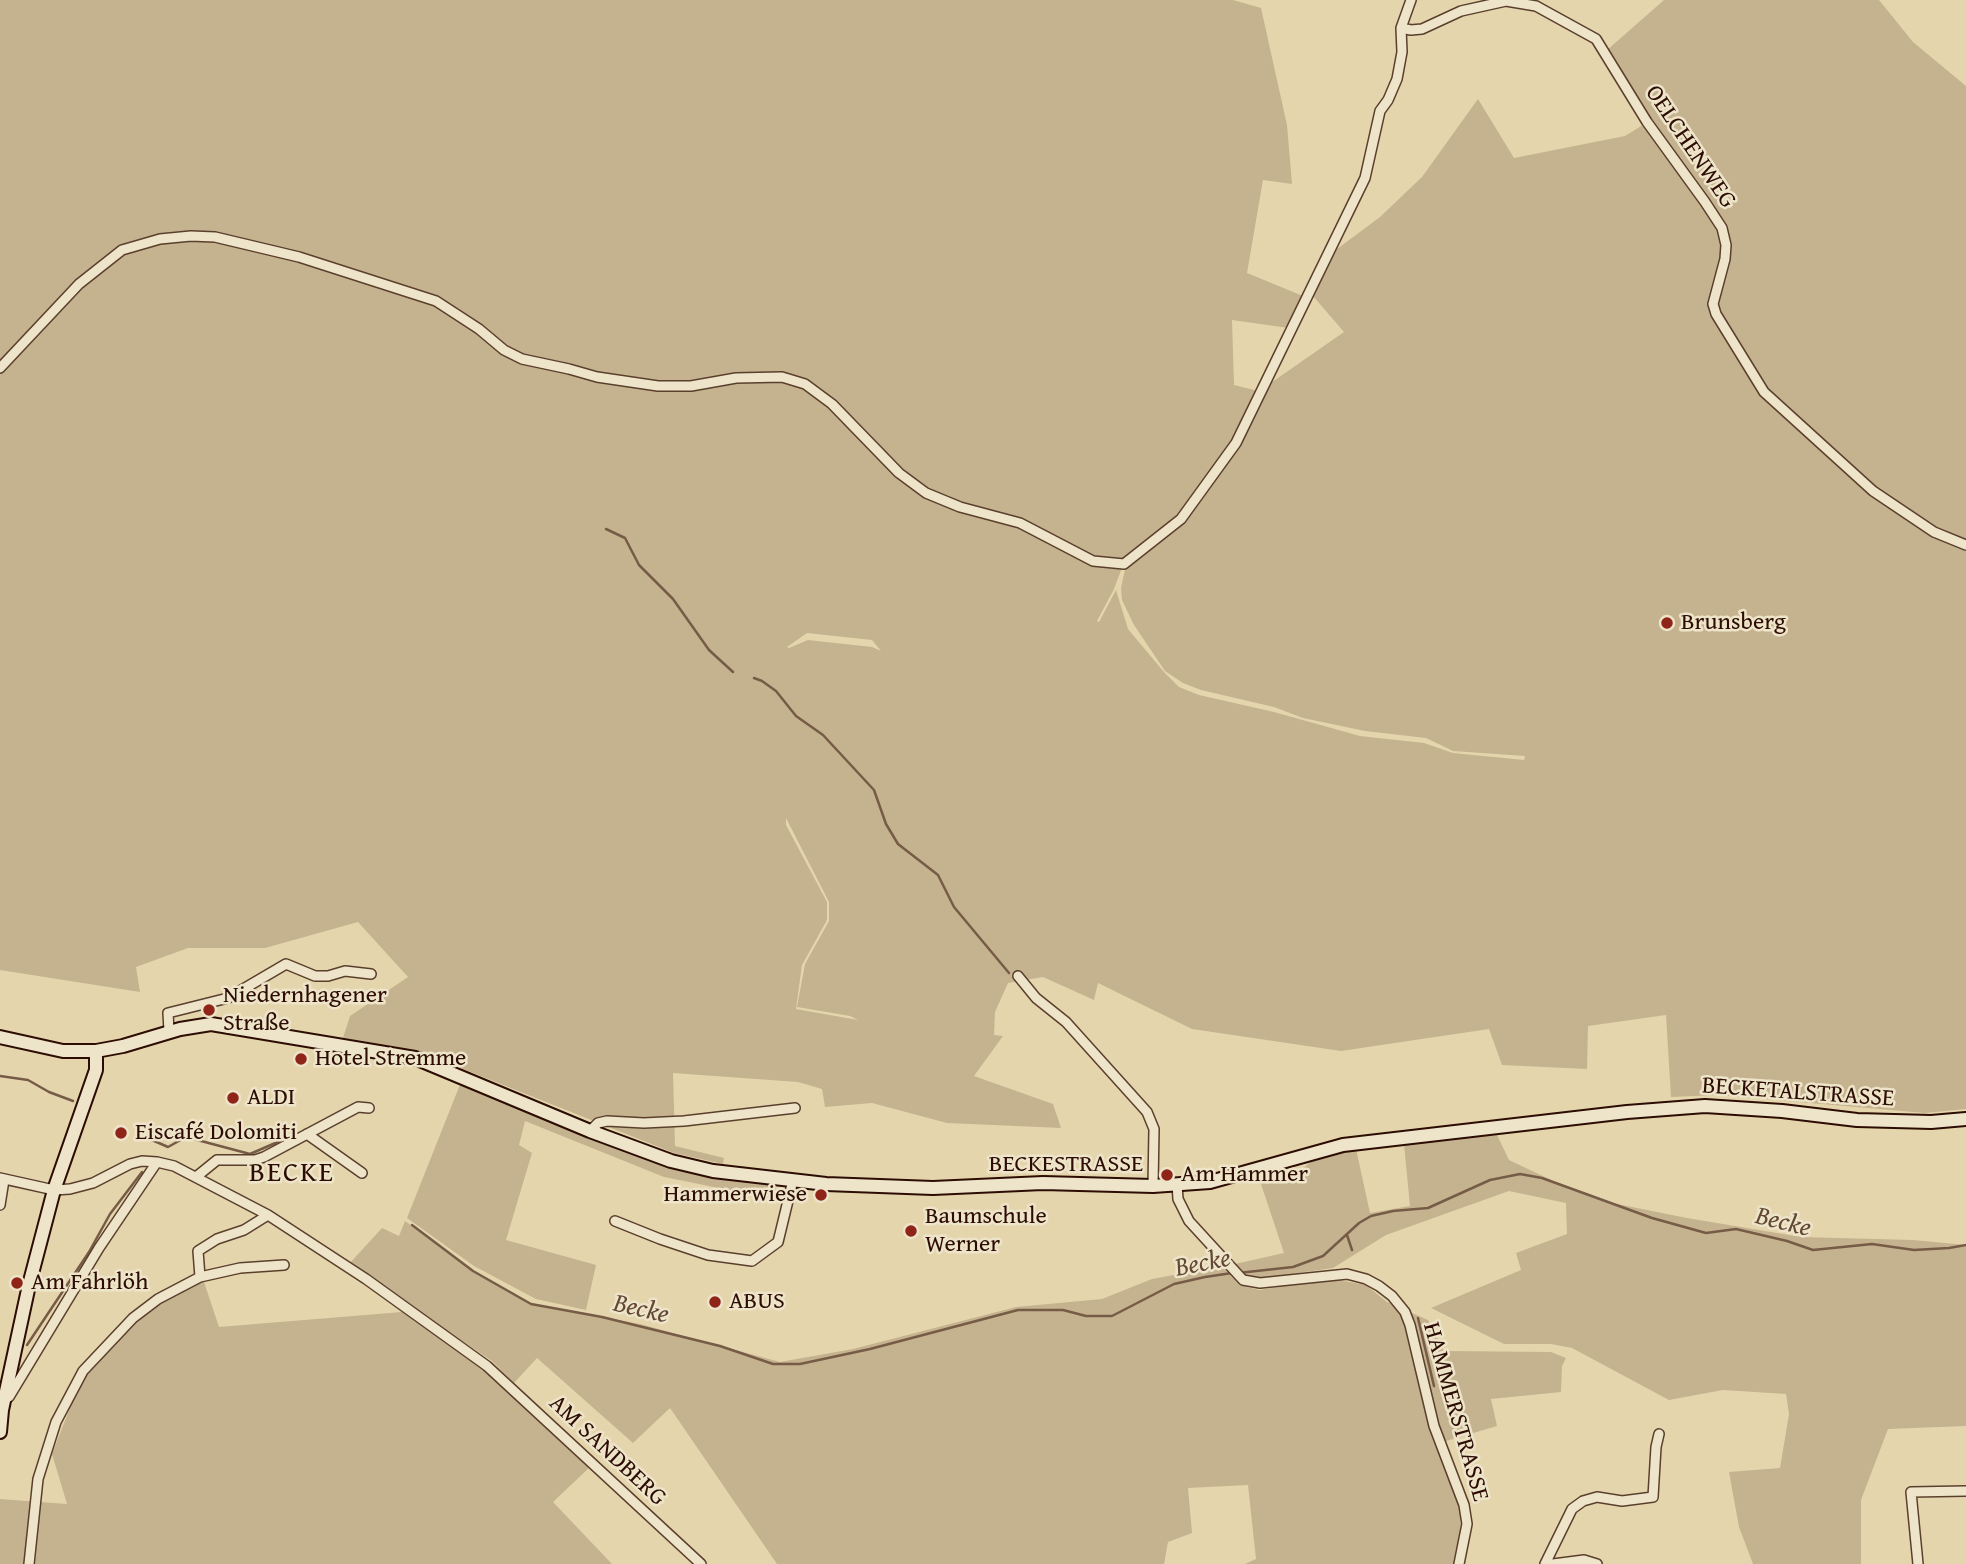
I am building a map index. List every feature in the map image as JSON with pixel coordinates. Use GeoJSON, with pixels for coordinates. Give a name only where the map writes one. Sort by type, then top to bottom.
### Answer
{"type":"FeatureCollection","features":[{"type":"Feature","properties":{"kind":"main road","name":"BECKESTRASSE"},"geometry":{"type":"LineString","coordinates":[[169,1031],[211,1024],[415,1058],[590,1132],[671,1161],[713,1171],[826,1184],[933,1188],[1043,1183],[1153,1186],[1210,1182],[1343,1144],[1627,1112]]}},
{"type":"Feature","properties":{"kind":"main road"},"geometry":{"type":"LineString","coordinates":[[0,1037],[63,1051],[96,1051],[123,1046],[169,1031]]}},
{"type":"Feature","properties":{"kind":"main road"},"geometry":{"type":"LineString","coordinates":[[0,1432],[2,1410],[29,1284],[54,1190],[96,1070],[96,1051]]}},
{"type":"Feature","properties":{"kind":"main road","name":"BECKETALSTRASSE"},"geometry":{"type":"LineString","coordinates":[[1627,1112],[1705,1106],[1857,1120],[1930,1122],[1966,1119]]}},
{"type":"Feature","properties":{"kind":"street"},"geometry":{"type":"LineString","coordinates":[[0,368],[79,284],[121,250],[160,239],[215,237],[299,257],[436,301],[479,329],[504,350],[522,359],[597,377],[658,386],[691,386],[736,378],[782,377],[805,384],[832,404],[899,473],[926,493],[960,507],[1020,523],[1093,561],[1124,565],[1181,519],[1236,443],[1365,178],[1380,111],[1397,79],[1402,52],[1401,28],[1411,0]]}},
{"type":"Feature","properties":{"kind":"street","name":"OELCHENWEG"},"geometry":{"type":"LineString","coordinates":[[1401,28],[1422,29],[1461,11],[1506,1],[1536,6],[1596,39],[1647,122],[1722,228],[1726,245],[1725,259],[1713,304],[1716,314],[1764,392],[1873,491],[1934,532],[1966,545]]}},
{"type":"Feature","properties":{"kind":"street"},"geometry":{"type":"LineString","coordinates":[[169,1031],[168,1013],[228,998],[286,964],[315,976],[328,976],[345,971],[371,974]]}},
{"type":"Feature","properties":{"kind":"street"},"geometry":{"type":"LineString","coordinates":[[1018,975],[1036,998],[1066,1022],[1147,1112],[1154,1129],[1153,1186]]}},
{"type":"Feature","properties":{"kind":"street"},"geometry":{"type":"LineString","coordinates":[[196,1177],[217,1160],[255,1160],[358,1107],[369,1108]]}},
{"type":"Feature","properties":{"kind":"street"},"geometry":{"type":"LineString","coordinates":[[590,1132],[598,1123],[607,1121],[684,1121],[795,1108]]}},
{"type":"Feature","properties":{"kind":"street"},"geometry":{"type":"LineString","coordinates":[[307,1134],[362,1174]]}},
{"type":"Feature","properties":{"kind":"street"},"geometry":{"type":"LineString","coordinates":[[0,1205],[2,1179],[54,1190],[70,1189],[93,1183],[130,1164],[142,1161],[174,1166],[268,1215]]}},
{"type":"Feature","properties":{"kind":"street"},"geometry":{"type":"LineString","coordinates":[[2,1410],[99,1248],[157,1163]]}},
{"type":"Feature","properties":{"kind":"street"},"geometry":{"type":"LineString","coordinates":[[615,1221],[660,1240],[708,1255],[752,1261],[778,1242],[793,1180]]}},
{"type":"Feature","properties":{"kind":"street","name":"HAMMERSTRASSE"},"geometry":{"type":"LineString","coordinates":[[1177,1184],[1178,1199],[1189,1221],[1241,1278],[1260,1283],[1347,1274],[1379,1286],[1392,1296],[1405,1312],[1434,1426],[1464,1505],[1467,1524],[1459,1564]]}},
{"type":"Feature","properties":{"kind":"street"},"geometry":{"type":"LineString","coordinates":[[200,1277],[198,1251],[217,1239],[244,1230],[268,1215]]}},
{"type":"Feature","properties":{"kind":"street","name":"AM SANDBERG"},"geometry":{"type":"LineString","coordinates":[[268,1215],[366,1279],[487,1366],[701,1564]]}},
{"type":"Feature","properties":{"kind":"street"},"geometry":{"type":"LineString","coordinates":[[29,1564],[38,1479],[56,1422],[73,1387],[97,1355],[133,1318],[158,1299],[200,1277],[240,1268],[284,1265]]}},
{"type":"Feature","properties":{"kind":"street"},"geometry":{"type":"LineString","coordinates":[[1545,1564],[1572,1509],[1583,1500],[1597,1497],[1622,1500],[1653,1497],[1659,1434]]}},
{"type":"Feature","properties":{"kind":"street"},"geometry":{"type":"LineString","coordinates":[[1918,1564],[1911,1492],[1966,1491]]}},
{"type":"Feature","properties":{"kind":"street"},"geometry":{"type":"LineString","coordinates":[[1553,1564],[1584,1560],[1597,1564]]}},
{"type":"Feature","properties":{"kind":"shaded area"},"geometry":{"type":"Polygon","coordinates":[[[0,0],[1233,0],[1261,8],[1287,125],[1292,184],[1263,180],[1247,273],[1303,296],[1289,328],[1232,320],[1234,385],[1258,391],[1233,441],[1179,517],[1123,561],[1094,558],[1023,521],[1014,520],[1020,526],[1092,564],[1123,565],[1097,621],[1099,622],[1116,590],[1128,629],[1179,687],[1199,695],[1360,736],[1424,743],[1453,753],[1524,760],[1525,756],[1453,751],[1426,738],[1365,731],[1303,718],[1274,707],[1201,690],[1183,683],[1165,671],[1134,625],[1122,600],[1121,588],[1126,565],[1184,521],[1237,444],[1265,387],[1344,332],[1313,296],[1337,249],[1380,217],[1422,177],[1478,99],[1514,158],[1625,136],[1646,123],[1704,202],[1720,229],[1724,258],[1712,303],[1715,314],[1763,393],[1873,492],[1934,533],[1966,546],[1966,1109],[1925,1113],[1718,1095],[1671,1097],[1666,1015],[1588,1026],[1587,1069],[1502,1065],[1489,1029],[1341,1051],[1192,1029],[1098,983],[1094,1000],[1043,977],[1008,983],[995,1012],[994,1035],[1003,1036],[974,1076],[1053,1104],[1061,1128],[947,1123],[872,1103],[825,1107],[822,1089],[798,1082],[673,1073],[675,1146],[724,1158],[723,1164],[674,1153],[418,1051],[343,1038],[350,1016],[408,977],[358,922],[265,948],[188,948],[136,967],[140,992],[0,970],[0,0]],[[807,633],[787,647],[808,640],[872,647],[881,651],[872,640],[807,633]],[[786,818],[786,825],[827,902],[827,920],[802,965],[796,1009],[858,1020],[850,1016],[797,1007],[805,964],[829,921],[829,902],[786,818]]]}},
{"type":"Feature","properties":{"kind":"shaded area"},"geometry":{"type":"Polygon","coordinates":[[[1664,0],[1879,0],[1913,42],[1966,86],[1966,543],[1953,539],[1875,490],[1774,401],[1715,304],[1722,275],[1723,228],[1661,140],[1606,51],[1664,0]]]}},
{"type":"Feature","properties":{"kind":"shaded area"},"geometry":{"type":"Polygon","coordinates":[[[461,1082],[527,1113],[672,1167],[776,1185],[774,1199],[664,1177],[525,1121],[519,1145],[532,1153],[506,1240],[596,1265],[586,1310],[536,1299],[474,1266],[407,1218],[461,1082]]]}},
{"type":"Feature","properties":{"kind":"shaded area"},"geometry":{"type":"Polygon","coordinates":[[[1497,1135],[1509,1160],[1566,1187],[1612,1203],[1801,1237],[1913,1240],[1966,1245],[1966,1426],[1888,1429],[1861,1500],[1861,1564],[1753,1564],[1739,1527],[1729,1472],[1780,1468],[1789,1414],[1786,1394],[1723,1390],[1669,1400],[1572,1348],[1551,1344],[1504,1344],[1431,1308],[1521,1270],[1516,1253],[1567,1234],[1566,1203],[1509,1191],[1386,1235],[1333,1268],[1263,1278],[1246,1277],[1235,1264],[1284,1253],[1259,1178],[1300,1171],[1313,1160],[1356,1149],[1370,1213],[1410,1206],[1404,1144],[1497,1135]]]}},
{"type":"Feature","properties":{"kind":"shaded area"},"geometry":{"type":"Polygon","coordinates":[[[405,1221],[473,1271],[534,1305],[640,1324],[780,1362],[853,1349],[1016,1307],[1102,1299],[1152,1279],[1222,1266],[1239,1285],[1259,1290],[1333,1279],[1366,1285],[1387,1302],[1428,1320],[1444,1351],[1551,1352],[1566,1358],[1562,1366],[1561,1392],[1491,1399],[1497,1426],[1436,1444],[1460,1509],[1461,1540],[1454,1564],[1245,1564],[1256,1559],[1248,1485],[1188,1488],[1192,1533],[1168,1542],[1164,1564],[777,1564],[670,1408],[633,1443],[537,1358],[514,1383],[492,1361],[349,1264],[382,1228],[399,1236],[405,1221]]]}},
{"type":"Feature","properties":{"kind":"shaded area"},"geometry":{"type":"Polygon","coordinates":[[[203,1279],[219,1327],[402,1312],[485,1371],[591,1466],[553,1502],[612,1564],[0,1564],[0,1499],[67,1504],[52,1454],[84,1372],[135,1319],[159,1301],[203,1279]]]}},
{"type":"Feature","properties":{"kind":"waterway"},"geometry":{"type":"LineString","coordinates":[[606,529],[625,538],[639,565],[673,599],[709,650],[733,672]]}},
{"type":"Feature","properties":{"kind":"waterway"},"geometry":{"type":"LineString","coordinates":[[754,678],[776,691],[796,716],[823,735],[874,790],[886,824],[898,844],[938,875],[954,907],[1009,973]]}},
{"type":"Feature","properties":{"kind":"waterway"},"geometry":{"type":"LineString","coordinates":[[0,1076],[28,1080],[73,1101]]}},
{"type":"Feature","properties":{"kind":"waterway","name":"Becke"},"geometry":{"type":"LineString","coordinates":[[152,1140],[168,1147],[186,1137],[250,1154],[287,1138]]}},
{"type":"Feature","properties":{"kind":"waterway"},"geometry":{"type":"LineString","coordinates":[[27,1345],[89,1252],[110,1214],[142,1172]]}},
{"type":"Feature","properties":{"kind":"waterway","name":"Becke"},"geometry":{"type":"LineString","coordinates":[[1238,1273],[1293,1267],[1323,1256],[1359,1223],[1371,1216],[1428,1208],[1490,1180],[1520,1174],[1542,1178],[1652,1218],[1706,1233],[1736,1229],[1813,1250],[1872,1244],[1914,1250],[1966,1245]]}},
{"type":"Feature","properties":{"kind":"waterway","name":"Becke"},"geometry":{"type":"LineString","coordinates":[[412,1225],[473,1271],[531,1304],[602,1317],[720,1346],[773,1364],[800,1364],[870,1349],[1018,1310],[1063,1310],[1086,1316],[1112,1316],[1174,1284],[1232,1273]]}},
{"type":"Feature","properties":{"kind":"waterway"},"geometry":{"type":"LineString","coordinates":[[1347,1235],[1352,1250]]}},
{"type":"Feature","properties":{"kind":"waterway"},"geometry":{"type":"LineString","coordinates":[[1418,1318],[1434,1386]]}},
{"type":"Feature","properties":{"kind":"place","name":"Brunsberg"},"geometry":{"type":"Point","coordinates":[1667,623]}},
{"type":"Feature","properties":{"kind":"place","name":"Niedernhagener Straße"},"geometry":{"type":"Point","coordinates":[209,1010]}},
{"type":"Feature","properties":{"kind":"place","name":"Hotel Stremme"},"geometry":{"type":"Point","coordinates":[301,1059]}},
{"type":"Feature","properties":{"kind":"place","name":"ALDI"},"geometry":{"type":"Point","coordinates":[233,1098]}},
{"type":"Feature","properties":{"kind":"place","name":"Eiscafé Dolomiti"},"geometry":{"type":"Point","coordinates":[121,1133]}},
{"type":"Feature","properties":{"kind":"place","name":"Am Hammer"},"geometry":{"type":"Point","coordinates":[1167,1175]}},
{"type":"Feature","properties":{"kind":"place","name":"Hammerwiese"},"geometry":{"type":"Point","coordinates":[821,1195]}},
{"type":"Feature","properties":{"kind":"place","name":"Baumschule Werner"},"geometry":{"type":"Point","coordinates":[911,1231]}},
{"type":"Feature","properties":{"kind":"place","name":"Am Fahrlöh"},"geometry":{"type":"Point","coordinates":[17,1283]}},
{"type":"Feature","properties":{"kind":"place","name":"ABUS"},"geometry":{"type":"Point","coordinates":[715,1302]}},
{"type":"Feature","properties":{"kind":"district","name":"BECKE"},"geometry":{"type":"Point","coordinates":[292,1174]}}]}
